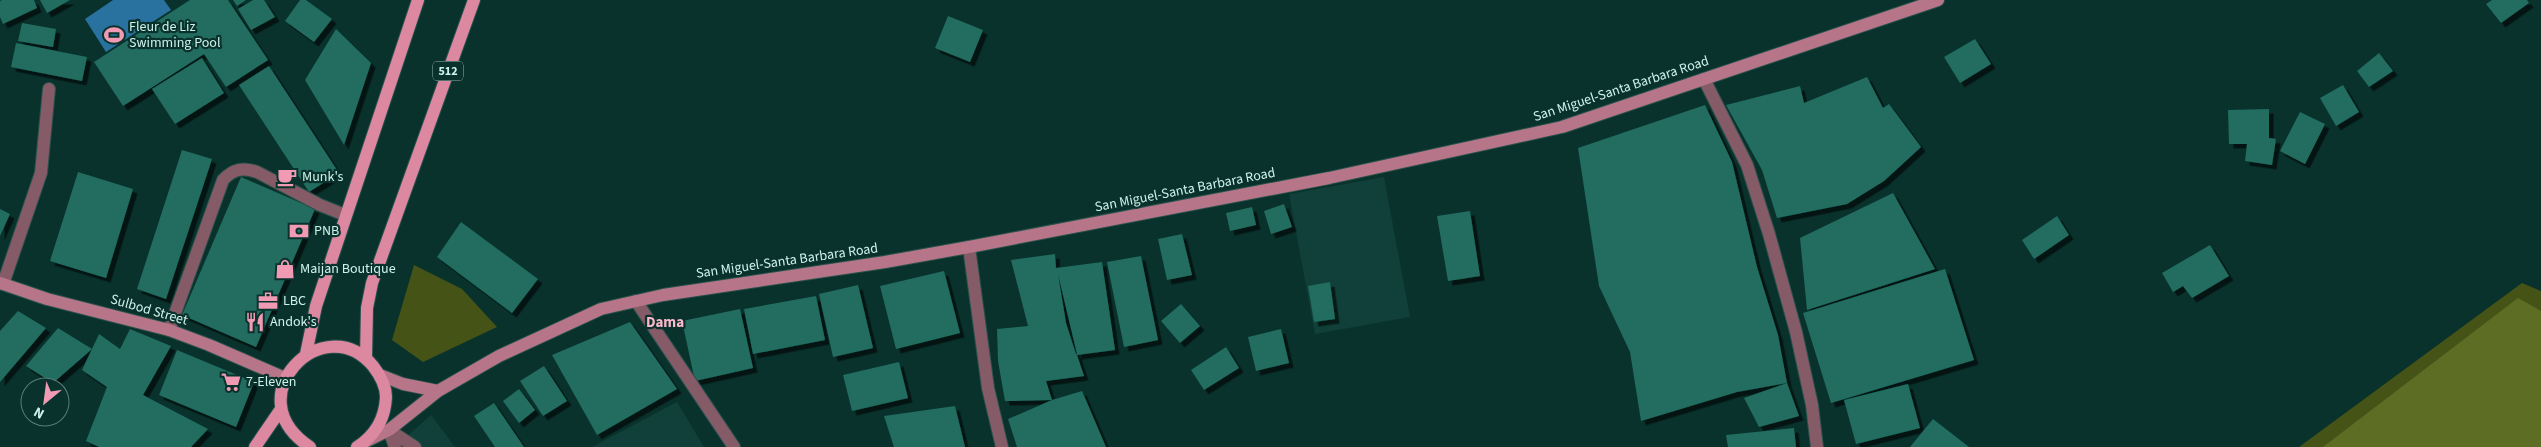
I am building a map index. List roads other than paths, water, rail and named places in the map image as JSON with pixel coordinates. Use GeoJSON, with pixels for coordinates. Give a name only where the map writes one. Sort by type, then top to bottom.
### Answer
{"type":"FeatureCollection","features":[{"type":"Feature","properties":{"kind":"main road"},"geometry":{"type":"LineString","coordinates":[[306,354],[316,306],[345,214],[418,0]]}},
{"type":"Feature","properties":{"kind":"main road","name":"512"},"geometry":{"type":"LineString","coordinates":[[366,358],[368,308],[372,283],[474,0]]}},
{"type":"Feature","properties":{"kind":"main road","name":"San Miguel-Santa Barbara Road"},"geometry":{"type":"LineString","coordinates":[[362,444],[388,430],[438,391],[499,356],[601,309],[663,294],[886,262],[968,247],[1329,178],[1562,127],[1938,0]]}},
{"type":"Feature","properties":{"kind":"main road","name":"Sulbod Street"},"geometry":{"type":"LineString","coordinates":[[2,284],[47,298],[169,330],[209,344],[285,378]]}},
{"type":"Feature","properties":{"kind":"main road"},"geometry":{"type":"LineString","coordinates":[[310,447],[297,438],[288,427],[281,409],[281,393],[285,378],[294,365],[306,354],[326,347],[347,349],[366,358],[380,375],[386,392],[386,410],[379,427],[362,444]]}},
{"type":"Feature","properties":{"kind":"main road"},"geometry":{"type":"LineString","coordinates":[[380,375],[403,384],[438,391]]}},
{"type":"Feature","properties":{"kind":"main road"},"geometry":{"type":"LineString","coordinates":[[255,447],[281,409]]}},
{"type":"Feature","properties":{"kind":"street"},"geometry":{"type":"LineString","coordinates":[[1704,79],[1747,166],[1769,234],[1796,332],[1812,405],[1817,447]]}},
{"type":"Feature","properties":{"kind":"street"},"geometry":{"type":"LineString","coordinates":[[2,284],[41,173],[49,89]]}},
{"type":"Feature","properties":{"kind":"street"},"geometry":{"type":"LineString","coordinates":[[169,330],[223,180],[229,173],[247,168],[320,205],[345,214]]}},
{"type":"Feature","properties":{"kind":"street"},"geometry":{"type":"LineString","coordinates":[[968,247],[988,388],[1002,447]]}},
{"type":"Feature","properties":{"kind":"street"},"geometry":{"type":"LineString","coordinates":[[636,301],[734,447]]}},
{"type":"Feature","properties":{"kind":"street"},"geometry":{"type":"LineString","coordinates":[[388,430],[396,447]]}},
{"type":"Feature","properties":{"kind":"street"},"geometry":{"type":"LineString","coordinates":[[388,430],[415,447]]}},
{"type":"Feature","properties":{"kind":"water","name":"Fleur de Liz Swimming Pool"},"geometry":{"type":"Polygon","coordinates":[[[113,0],[164,0],[171,10],[106,52],[85,19],[113,0]]]}},
{"type":"Feature","properties":{"kind":"place","name":"Fleur de Liz Swimming Pool"},"geometry":{"type":"Point","coordinates":[114,35]}},
{"type":"Feature","properties":{"kind":"place","name":"Munk's"},"geometry":{"type":"Point","coordinates":[287,177]}},
{"type":"Feature","properties":{"kind":"place","name":"PNB"},"geometry":{"type":"Point","coordinates":[299,231]}},
{"type":"Feature","properties":{"kind":"place","name":"Maijan Boutique"},"geometry":{"type":"Point","coordinates":[285,269]}},
{"type":"Feature","properties":{"kind":"place","name":"LBC"},"geometry":{"type":"Point","coordinates":[268,301]}},
{"type":"Feature","properties":{"kind":"place","name":"Andok's"},"geometry":{"type":"Point","coordinates":[255,322]}},
{"type":"Feature","properties":{"kind":"place","name":"7-Eleven"},"geometry":{"type":"Point","coordinates":[231,382]}},
{"type":"Feature","properties":{"kind":"district","name":"Dama"},"geometry":{"type":"Point","coordinates":[665,322]}}]}
